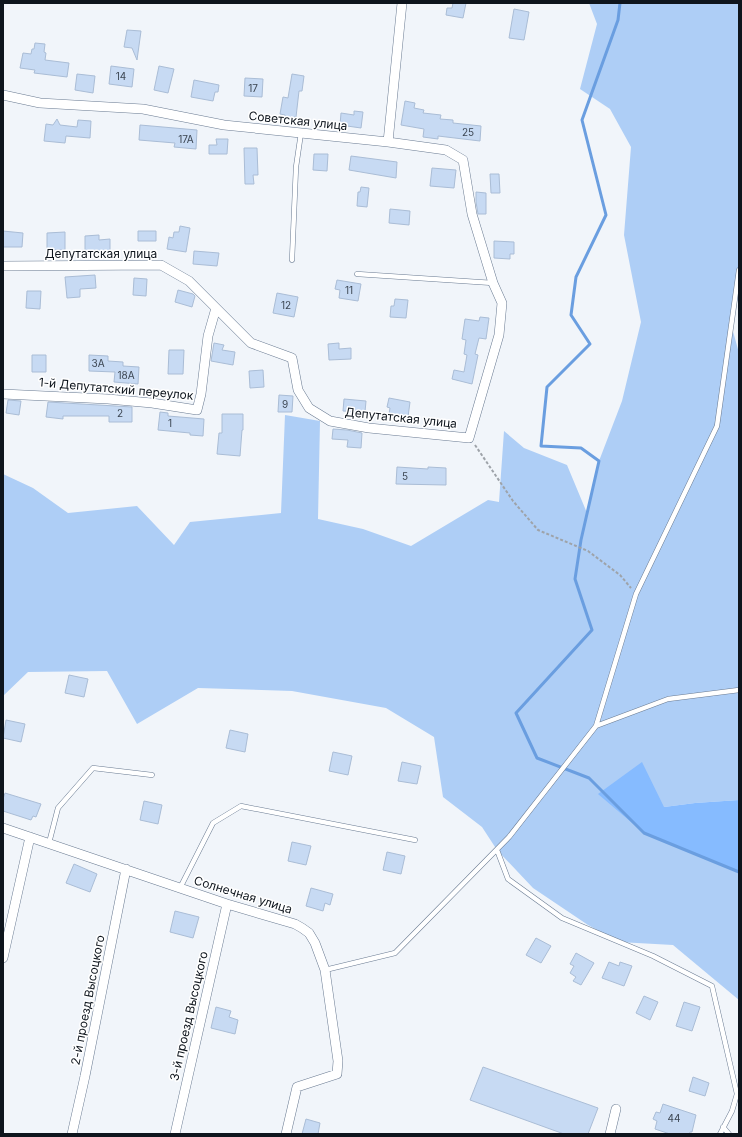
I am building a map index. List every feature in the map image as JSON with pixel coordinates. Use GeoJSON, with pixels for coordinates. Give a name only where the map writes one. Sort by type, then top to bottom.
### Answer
{"type":"FeatureCollection","features":[{"type":"Feature","properties":{"kind":"street"},"geometry":{"type":"LineString","coordinates":[[388,142],[402,3]]}},
{"type":"Feature","properties":{"kind":"street","name":"Советская улица"},"geometry":{"type":"LineString","coordinates":[[3,95],[40,103],[143,109],[224,126],[388,142],[446,150],[463,160],[472,214],[493,283]]}},
{"type":"Feature","properties":{"kind":"street","name":"Депутатская улица"},"geometry":{"type":"LineString","coordinates":[[3,266],[161,265],[189,281],[251,343],[292,358],[298,390],[309,408],[330,422],[369,428],[469,438],[499,335],[502,303],[493,283]]}},
{"type":"Feature","properties":{"kind":"street","name":"1-й Депутатский переулок"},"geometry":{"type":"LineString","coordinates":[[3,394],[108,399],[152,403],[197,410],[208,336],[216,308]]}},
{"type":"Feature","properties":{"kind":"street","name":"Солнечная улица"},"geometry":{"type":"LineString","coordinates":[[3,828],[227,904],[295,924],[309,933],[315,943],[325,970],[338,1061],[337,1074],[297,1087],[286,1134]]}},
{"type":"Feature","properties":{"kind":"street"},"geometry":{"type":"LineString","coordinates":[[3,958],[30,837]]}},
{"type":"Feature","properties":{"kind":"street","name":"2-й проезд Высоцкого"},"geometry":{"type":"LineString","coordinates":[[72,1134],[126,870]]}},
{"type":"Feature","properties":{"kind":"street","name":"3-й проезд Высоцкого"},"geometry":{"type":"LineString","coordinates":[[175,1134],[227,904]]}},
{"type":"Feature","properties":{"kind":"street"},"geometry":{"type":"LineString","coordinates":[[610,1134],[616,1109]]}},
{"type":"Feature","properties":{"kind":"lane"},"geometry":{"type":"LineString","coordinates":[[292,260],[296,167],[301,133]]}},
{"type":"Feature","properties":{"kind":"lane"},"geometry":{"type":"LineString","coordinates":[[325,970],[395,953],[509,837],[596,726],[636,594],[717,426],[739,270]]}},
{"type":"Feature","properties":{"kind":"lane"},"geometry":{"type":"LineString","coordinates":[[357,274],[493,283]]}},
{"type":"Feature","properties":{"kind":"lane"},"geometry":{"type":"LineString","coordinates":[[596,726],[668,698],[739,690]]}},
{"type":"Feature","properties":{"kind":"lane"},"geometry":{"type":"LineString","coordinates":[[49,843],[58,808],[93,768],[152,775]]}},
{"type":"Feature","properties":{"kind":"lane"},"geometry":{"type":"LineString","coordinates":[[180,888],[213,823],[241,806],[416,840]]}},
{"type":"Feature","properties":{"kind":"lane"},"geometry":{"type":"LineString","coordinates":[[497,850],[508,879],[562,918],[652,956],[712,986],[737,1094],[732,1111],[720,1134]]}},
{"type":"Feature","properties":{"kind":"lane"},"geometry":{"type":"LineString","coordinates":[[723,1127],[729,1134]]}},
{"type":"Feature","properties":{"kind":"path"},"geometry":{"type":"LineString","coordinates":[[469,438],[512,501],[538,530],[586,550],[620,575],[636,594]]}},
{"type":"Feature","properties":{"kind":"shaded area"},"geometry":{"type":"Polygon","coordinates":[[[589,3],[739,3],[739,294],[731,324],[739,353],[739,800],[664,807],[644,833],[739,872],[739,1000],[673,945],[619,942],[588,925],[533,888],[497,850],[482,827],[443,797],[434,737],[386,708],[292,691],[198,688],[137,724],[107,671],[28,672],[3,696],[3,474],[33,488],[68,513],[137,506],[174,545],[190,522],[281,513],[285,415],[320,421],[318,519],[363,529],[411,546],[488,500],[499,502],[504,431],[524,448],[567,465],[587,513],[599,461],[622,401],[641,322],[624,235],[631,147],[610,109],[580,89],[597,24],[589,3]]]}},
{"type":"Feature","properties":{"kind":"shaded area"},"geometry":{"type":"Polygon","coordinates":[[[642,762],[664,807],[739,800],[739,872],[644,833],[598,794],[642,762]]]}},
{"type":"Feature","properties":{"kind":"building"},"geometry":{"type":"Polygon","coordinates":[[[453,3],[466,3],[463,18],[446,15],[447,8],[452,8],[453,3]]]}},
{"type":"Feature","properties":{"kind":"building"},"geometry":{"type":"Polygon","coordinates":[[[514,9],[529,12],[524,40],[509,38],[514,9]]]}},
{"type":"Feature","properties":{"kind":"building"},"geometry":{"type":"Polygon","coordinates":[[[127,30],[141,31],[137,60],[132,48],[124,47],[127,30]]]}},
{"type":"Feature","properties":{"kind":"building"},"geometry":{"type":"Polygon","coordinates":[[[35,43],[45,44],[45,60],[69,63],[67,77],[34,73],[35,70],[20,68],[23,53],[31,54],[35,43]]]}},
{"type":"Feature","properties":{"kind":"building"},"geometry":{"type":"Polygon","coordinates":[[[111,66],[134,69],[132,87],[109,84],[111,66]]]}},
{"type":"Feature","properties":{"kind":"building"},"geometry":{"type":"Polygon","coordinates":[[[159,66],[174,69],[168,93],[154,90],[159,66]]]}},
{"type":"Feature","properties":{"kind":"building"},"geometry":{"type":"Polygon","coordinates":[[[77,74],[95,76],[93,93],[75,90],[77,74]]]}},
{"type":"Feature","properties":{"kind":"building"},"geometry":{"type":"Polygon","coordinates":[[[292,74],[304,76],[302,91],[299,91],[296,117],[294,117],[294,120],[284,119],[285,115],[280,114],[283,97],[288,98],[292,74]]]}},
{"type":"Feature","properties":{"kind":"building"},"geometry":{"type":"Polygon","coordinates":[[[245,78],[263,79],[262,97],[244,96],[245,78]]]}},
{"type":"Feature","properties":{"kind":"building"},"geometry":{"type":"Polygon","coordinates":[[[194,80],[219,85],[218,92],[215,92],[213,101],[191,97],[194,80]]]}},
{"type":"Feature","properties":{"kind":"building"},"geometry":{"type":"Polygon","coordinates":[[[405,101],[415,103],[414,108],[424,110],[423,113],[441,115],[440,119],[453,120],[453,123],[481,126],[480,141],[438,136],[438,139],[423,137],[424,129],[401,125],[405,101]]]}},
{"type":"Feature","properties":{"kind":"building"},"geometry":{"type":"Polygon","coordinates":[[[354,111],[363,112],[361,128],[340,125],[341,113],[354,115],[354,111]]]}},
{"type":"Feature","properties":{"kind":"building"},"geometry":{"type":"Polygon","coordinates":[[[57,119],[60,125],[77,127],[78,120],[91,121],[90,138],[66,136],[65,143],[44,141],[46,124],[53,125],[57,119]]]}},
{"type":"Feature","properties":{"kind":"building"},"geometry":{"type":"Polygon","coordinates":[[[140,125],[197,130],[196,149],[174,147],[175,143],[139,140],[140,125]]]}},
{"type":"Feature","properties":{"kind":"building"},"geometry":{"type":"Polygon","coordinates":[[[216,139],[228,139],[227,154],[209,154],[209,145],[217,145],[216,139]]]}},
{"type":"Feature","properties":{"kind":"building"},"geometry":{"type":"Polygon","coordinates":[[[244,148],[257,148],[258,175],[253,175],[254,184],[245,184],[244,148]]]}},
{"type":"Feature","properties":{"kind":"building"},"geometry":{"type":"Polygon","coordinates":[[[314,154],[328,154],[327,171],[313,170],[314,154]]]}},
{"type":"Feature","properties":{"kind":"building"},"geometry":{"type":"Polygon","coordinates":[[[351,156],[397,162],[396,178],[349,170],[351,156]]]}},
{"type":"Feature","properties":{"kind":"building"},"geometry":{"type":"Polygon","coordinates":[[[432,168],[456,170],[454,188],[430,186],[432,168]]]}},
{"type":"Feature","properties":{"kind":"building"},"geometry":{"type":"Polygon","coordinates":[[[490,174],[499,174],[500,193],[491,193],[490,174]]]}},
{"type":"Feature","properties":{"kind":"building"},"geometry":{"type":"Polygon","coordinates":[[[361,187],[369,188],[367,207],[357,206],[358,192],[360,192],[361,187]]]}},
{"type":"Feature","properties":{"kind":"building"},"geometry":{"type":"Polygon","coordinates":[[[476,192],[486,193],[486,214],[478,214],[476,192]]]}},
{"type":"Feature","properties":{"kind":"building"},"geometry":{"type":"Polygon","coordinates":[[[390,209],[410,211],[409,225],[389,223],[390,209]]]}},
{"type":"Feature","properties":{"kind":"building"},"geometry":{"type":"Polygon","coordinates":[[[180,226],[190,228],[186,252],[167,249],[169,237],[173,238],[174,232],[179,232],[180,226]]]}},
{"type":"Feature","properties":{"kind":"building"},"geometry":{"type":"Polygon","coordinates":[[[3,231],[23,233],[22,247],[3,247],[3,231]]]}},
{"type":"Feature","properties":{"kind":"building"},"geometry":{"type":"Polygon","coordinates":[[[138,231],[156,231],[156,241],[138,241],[138,231]]]}},
{"type":"Feature","properties":{"kind":"building"},"geometry":{"type":"Polygon","coordinates":[[[65,232],[65,250],[47,250],[47,233],[65,232]]]}},
{"type":"Feature","properties":{"kind":"building"},"geometry":{"type":"Polygon","coordinates":[[[99,235],[99,240],[110,239],[110,252],[85,253],[85,236],[99,235]]]}},
{"type":"Feature","properties":{"kind":"building"},"geometry":{"type":"Polygon","coordinates":[[[494,241],[514,242],[514,254],[510,254],[510,259],[494,258],[494,241]]]}},
{"type":"Feature","properties":{"kind":"building"},"geometry":{"type":"Polygon","coordinates":[[[194,251],[219,253],[217,266],[193,264],[194,251]]]}},
{"type":"Feature","properties":{"kind":"building"},"geometry":{"type":"Polygon","coordinates":[[[95,275],[96,288],[80,289],[80,297],[67,298],[65,277],[95,275]]]}},
{"type":"Feature","properties":{"kind":"building"},"geometry":{"type":"Polygon","coordinates":[[[134,278],[147,279],[146,296],[133,295],[134,278]]]}},
{"type":"Feature","properties":{"kind":"building"},"geometry":{"type":"Polygon","coordinates":[[[337,280],[361,284],[358,301],[339,298],[340,290],[335,289],[337,280]]]}},
{"type":"Feature","properties":{"kind":"building"},"geometry":{"type":"Polygon","coordinates":[[[178,290],[193,294],[195,296],[192,307],[175,302],[178,290]]]}},
{"type":"Feature","properties":{"kind":"building"},"geometry":{"type":"Polygon","coordinates":[[[27,291],[41,291],[40,309],[26,308],[27,291]]]}},
{"type":"Feature","properties":{"kind":"building"},"geometry":{"type":"Polygon","coordinates":[[[277,293],[298,297],[294,317],[273,313],[277,293]]]}},
{"type":"Feature","properties":{"kind":"building"},"geometry":{"type":"Polygon","coordinates":[[[395,299],[408,300],[406,318],[390,317],[391,306],[394,306],[395,299]]]}},
{"type":"Feature","properties":{"kind":"building"},"geometry":{"type":"Polygon","coordinates":[[[480,317],[489,318],[486,339],[479,338],[475,354],[478,355],[472,384],[452,379],[454,370],[464,372],[467,355],[464,354],[466,340],[462,339],[465,319],[479,321],[480,317]]]}},
{"type":"Feature","properties":{"kind":"building"},"geometry":{"type":"Polygon","coordinates":[[[214,343],[224,345],[222,350],[235,352],[233,365],[211,361],[214,343]]]}},
{"type":"Feature","properties":{"kind":"building"},"geometry":{"type":"Polygon","coordinates":[[[339,343],[339,349],[351,348],[351,359],[329,360],[328,344],[339,343]]]}},
{"type":"Feature","properties":{"kind":"building"},"geometry":{"type":"Polygon","coordinates":[[[169,350],[184,350],[183,374],[168,374],[169,350]]]}},
{"type":"Feature","properties":{"kind":"building"},"geometry":{"type":"Polygon","coordinates":[[[32,355],[46,355],[46,372],[32,372],[32,355]]]}},
{"type":"Feature","properties":{"kind":"building"},"geometry":{"type":"Polygon","coordinates":[[[89,355],[108,356],[108,361],[123,362],[123,366],[139,367],[138,384],[114,382],[115,372],[89,371],[89,355]]]}},
{"type":"Feature","properties":{"kind":"building"},"geometry":{"type":"Polygon","coordinates":[[[263,370],[264,387],[250,388],[249,371],[263,370]]]}},
{"type":"Feature","properties":{"kind":"building"},"geometry":{"type":"Polygon","coordinates":[[[279,395],[293,396],[292,412],[278,412],[279,395]]]}},
{"type":"Feature","properties":{"kind":"building"},"geometry":{"type":"Polygon","coordinates":[[[389,398],[410,402],[408,417],[389,414],[390,408],[387,407],[389,398]]]}},
{"type":"Feature","properties":{"kind":"building"},"geometry":{"type":"Polygon","coordinates":[[[344,399],[366,401],[365,412],[343,411],[344,399]]]}},
{"type":"Feature","properties":{"kind":"building"},"geometry":{"type":"Polygon","coordinates":[[[8,400],[21,401],[19,415],[6,413],[8,400]]]}},
{"type":"Feature","properties":{"kind":"building"},"geometry":{"type":"Polygon","coordinates":[[[48,402],[132,407],[132,422],[109,422],[109,416],[63,416],[63,419],[46,417],[48,402]]]}},
{"type":"Feature","properties":{"kind":"building"},"geometry":{"type":"Polygon","coordinates":[[[160,412],[168,413],[168,416],[204,419],[203,436],[190,435],[190,433],[158,430],[160,412]]]}},
{"type":"Feature","properties":{"kind":"building"},"geometry":{"type":"Polygon","coordinates":[[[222,414],[243,414],[240,456],[217,454],[219,433],[222,433],[222,414]]]}},
{"type":"Feature","properties":{"kind":"building"},"geometry":{"type":"Polygon","coordinates":[[[333,429],[362,433],[361,448],[347,447],[348,440],[332,439],[333,429]]]}},
{"type":"Feature","properties":{"kind":"building"},"geometry":{"type":"Polygon","coordinates":[[[397,467],[428,469],[428,467],[446,468],[446,485],[396,484],[397,467]]]}},
{"type":"Feature","properties":{"kind":"building"},"geometry":{"type":"Polygon","coordinates":[[[69,675],[88,679],[84,697],[65,693],[69,675]]]}},
{"type":"Feature","properties":{"kind":"building"},"geometry":{"type":"Polygon","coordinates":[[[6,720],[25,724],[21,742],[3,738],[6,720]]]}},
{"type":"Feature","properties":{"kind":"building"},"geometry":{"type":"Polygon","coordinates":[[[230,730],[248,734],[245,752],[226,748],[230,730]]]}},
{"type":"Feature","properties":{"kind":"building"},"geometry":{"type":"Polygon","coordinates":[[[333,752],[352,756],[348,775],[329,771],[333,752]]]}},
{"type":"Feature","properties":{"kind":"building"},"geometry":{"type":"Polygon","coordinates":[[[402,762],[421,766],[417,784],[398,781],[402,762]]]}},
{"type":"Feature","properties":{"kind":"building"},"geometry":{"type":"Polygon","coordinates":[[[5,793],[41,804],[36,817],[33,816],[31,820],[3,811],[3,799],[5,793]]]}},
{"type":"Feature","properties":{"kind":"building"},"geometry":{"type":"Polygon","coordinates":[[[144,801],[162,805],[158,824],[140,820],[144,801]]]}},
{"type":"Feature","properties":{"kind":"building"},"geometry":{"type":"Polygon","coordinates":[[[292,842],[311,846],[306,865],[288,861],[292,842]]]}},
{"type":"Feature","properties":{"kind":"building"},"geometry":{"type":"Polygon","coordinates":[[[387,852],[405,856],[401,874],[383,870],[387,852]]]}},
{"type":"Feature","properties":{"kind":"building"},"geometry":{"type":"Polygon","coordinates":[[[74,864],[97,874],[90,892],[66,883],[74,864]]]}},
{"type":"Feature","properties":{"kind":"building"},"geometry":{"type":"Polygon","coordinates":[[[311,888],[333,894],[330,905],[325,903],[323,911],[306,906],[311,888]]]}},
{"type":"Feature","properties":{"kind":"building"},"geometry":{"type":"Polygon","coordinates":[[[175,911],[199,917],[193,938],[170,932],[175,911]]]}},
{"type":"Feature","properties":{"kind":"building"},"geometry":{"type":"Polygon","coordinates":[[[536,938],[551,946],[541,963],[526,955],[536,938]]]}},
{"type":"Feature","properties":{"kind":"building"},"geometry":{"type":"Polygon","coordinates":[[[576,953],[594,963],[581,985],[573,981],[576,977],[570,973],[574,966],[570,964],[576,953]]]}},
{"type":"Feature","properties":{"kind":"building"},"geometry":{"type":"Polygon","coordinates":[[[609,962],[619,966],[620,962],[632,966],[624,986],[602,978],[609,962]]]}},
{"type":"Feature","properties":{"kind":"building"},"geometry":{"type":"Polygon","coordinates":[[[644,996],[658,1002],[650,1020],[636,1013],[644,996]]]}},
{"type":"Feature","properties":{"kind":"building"},"geometry":{"type":"Polygon","coordinates":[[[684,1002],[700,1007],[692,1031],[676,1026],[684,1002]]]}},
{"type":"Feature","properties":{"kind":"building"},"geometry":{"type":"Polygon","coordinates":[[[216,1007],[231,1011],[229,1017],[238,1020],[235,1034],[211,1028],[216,1007]]]}},
{"type":"Feature","properties":{"kind":"building"},"geometry":{"type":"Polygon","coordinates":[[[483,1067],[598,1108],[588,1134],[564,1134],[470,1100],[483,1067]]]}},
{"type":"Feature","properties":{"kind":"building"},"geometry":{"type":"Polygon","coordinates":[[[693,1077],[709,1083],[705,1096],[689,1091],[693,1077]]]}},
{"type":"Feature","properties":{"kind":"building"},"geometry":{"type":"Polygon","coordinates":[[[663,1104],[696,1115],[692,1132],[689,1134],[670,1134],[655,1129],[657,1121],[653,1119],[656,1112],[660,1113],[663,1104]]]}},
{"type":"Feature","properties":{"kind":"building"},"geometry":{"type":"Polygon","coordinates":[[[306,1119],[320,1123],[318,1134],[302,1134],[306,1119]]]}},
{"type":"Feature","properties":{"kind":"waterway"},"geometry":{"type":"LineString","coordinates":[[620,3],[618,20],[582,120],[606,215],[576,277],[571,315],[590,344],[547,387],[541,446],[581,448],[599,461],[581,540],[575,579],[592,630],[516,713],[537,758],[589,778],[644,833],[739,872]]}}]}
